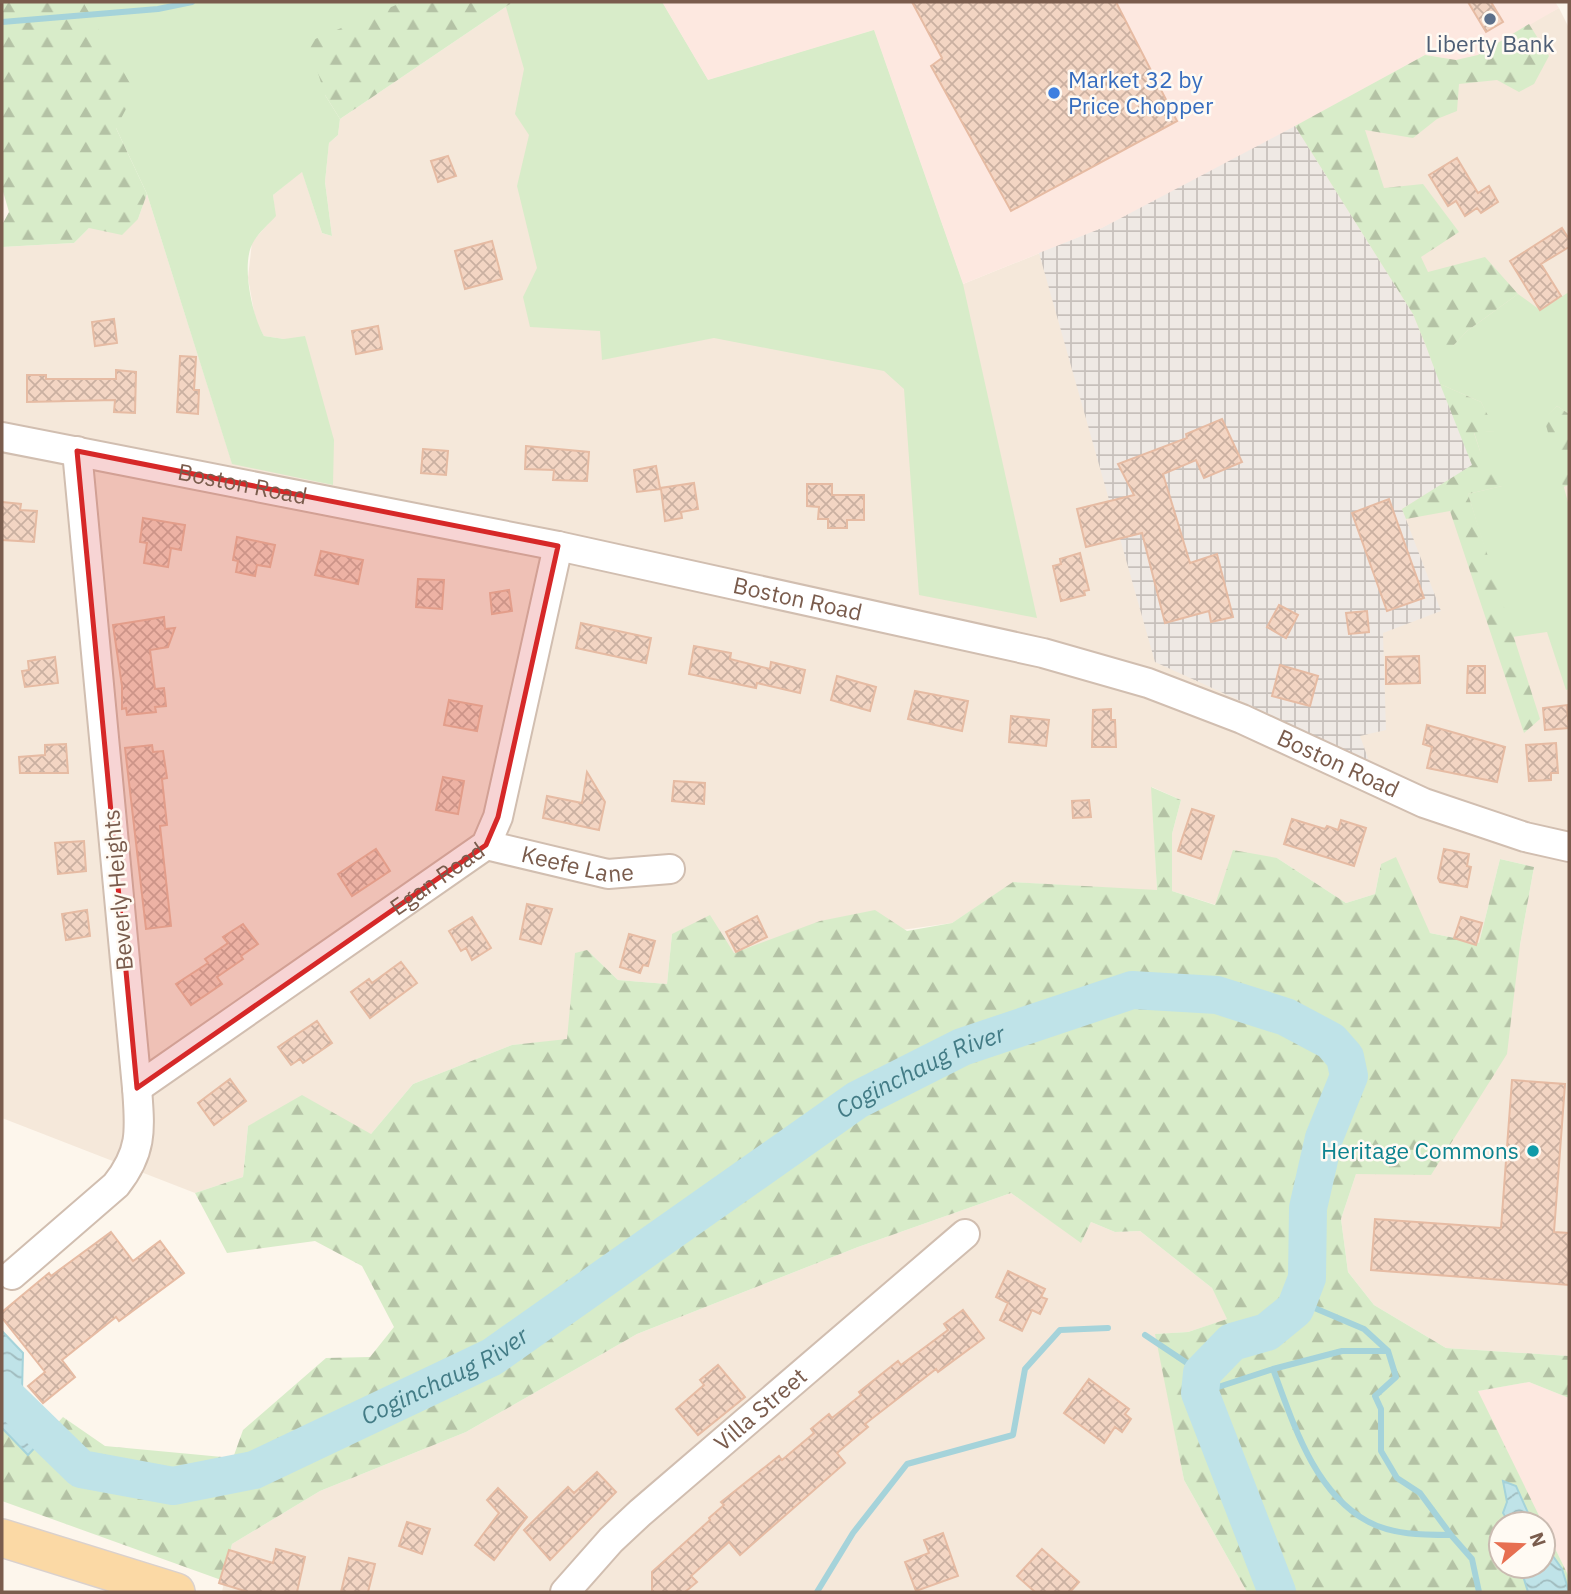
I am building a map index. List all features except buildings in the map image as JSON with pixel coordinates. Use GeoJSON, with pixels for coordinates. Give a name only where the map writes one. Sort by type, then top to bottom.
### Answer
{"type":"FeatureCollection","features":[{"type":"Feature","properties":{"kind":"main road"},"geometry":{"type":"LineString","coordinates":[[2,1538],[176,1592]]}},
{"type":"Feature","properties":{"kind":"street","name":"Boston Road"},"geometry":{"type":"LineString","coordinates":[[2,437],[558,546],[1043,653],[1148,683],[1242,719],[1424,803],[1525,837],[1569,847]]}},
{"type":"Feature","properties":{"kind":"street","name":"Beverly Heights"},"geometry":{"type":"LineString","coordinates":[[12,1275],[116,1185],[130,1167],[138,1144],[136,1088],[77,451]]}},
{"type":"Feature","properties":{"kind":"street","name":"Egan Road"},"geometry":{"type":"LineString","coordinates":[[136,1088],[486,845],[498,817],[558,546]]}},
{"type":"Feature","properties":{"kind":"street","name":"Keefe Lane"},"geometry":{"type":"LineString","coordinates":[[486,845],[608,874],[670,869]]}},
{"type":"Feature","properties":{"kind":"street","name":"Villa Street"},"geometry":{"type":"LineString","coordinates":[[565,1592],[611,1540],[641,1512],[965,1234]]}},
{"type":"Feature","properties":{"kind":"highlighted area"},"geometry":{"type":"Polygon","coordinates":[[[77,451],[558,546],[498,817],[486,845],[137,1088],[77,451]]]}},
{"type":"Feature","properties":{"kind":"shaded area"},"geometry":{"type":"Polygon","coordinates":[[[513,2],[662,2],[708,80],[874,30],[963,284],[1102,228],[1218,169],[1425,55],[1456,60],[1559,8],[1569,28],[1569,1356],[1446,1348],[1374,1305],[1348,1272],[1341,1219],[1356,1174],[1520,945],[1534,867],[1500,859],[1479,943],[1430,933],[1381,864],[1375,894],[1346,903],[1277,858],[1216,905],[1172,891],[1172,834],[1181,800],[1152,787],[1157,891],[1014,882],[952,923],[734,953],[672,934],[667,984],[618,980],[587,950],[567,1040],[512,1045],[413,1084],[371,1134],[248,1126],[243,1177],[195,1193],[2,1118],[2,247],[74,243],[89,228],[138,219],[147,194],[232,463],[284,339],[264,336],[256,323],[248,278],[252,242],[275,216],[273,195],[302,171],[322,233],[332,236],[325,182],[329,143],[338,135],[340,119],[513,2]]]}},
{"type":"Feature","properties":{"kind":"shaded area"},"geometry":{"type":"Polygon","coordinates":[[[662,2],[1555,2],[1559,8],[1478,55],[1456,60],[1425,55],[1218,169],[1102,228],[963,284],[874,30],[708,80],[662,2]]]}},
{"type":"Feature","properties":{"kind":"shaded area"},"geometry":{"type":"Polygon","coordinates":[[[1295,126],[1413,314],[1473,465],[1402,509],[1441,611],[1383,633],[1386,730],[1360,736],[1370,764],[1155,662],[1039,253],[1102,228],[1295,126]]]}},
{"type":"Feature","properties":{"kind":"shaded area"},"geometry":{"type":"Polygon","coordinates":[[[1011,1193],[1081,1242],[1091,1222],[1115,1232],[1140,1231],[1212,1288],[1228,1319],[1188,1332],[1156,1334],[1184,1480],[1247,1592],[222,1592],[232,1544],[320,1491],[466,1432],[637,1334],[858,1247],[1011,1193]]]}},
{"type":"Feature","properties":{"kind":"shaded area"},"geometry":{"type":"Polygon","coordinates":[[[1529,1382],[1569,1398],[1569,1577],[1557,1553],[1557,1510],[1536,1510],[1477,1391],[1529,1382]]]}},
{"type":"Feature","properties":{"kind":"green space"},"geometry":{"type":"Polygon","coordinates":[[[2,2],[83,2],[135,92],[116,128],[147,194],[138,219],[122,235],[89,228],[74,243],[2,247],[2,225],[9,212],[2,188],[2,2]]]}},
{"type":"Feature","properties":{"kind":"green space"},"geometry":{"type":"Polygon","coordinates":[[[83,2],[403,2],[379,13],[325,95],[340,119],[338,135],[329,143],[325,182],[332,236],[322,233],[302,172],[273,195],[276,216],[254,241],[248,261],[249,288],[255,316],[264,336],[284,339],[305,336],[334,440],[333,485],[232,464],[147,194],[116,128],[83,2]]]}},
{"type":"Feature","properties":{"kind":"green space"},"geometry":{"type":"Polygon","coordinates":[[[403,2],[513,2],[340,119],[325,95],[308,42],[403,2]]]}},
{"type":"Feature","properties":{"kind":"green space"},"geometry":{"type":"Polygon","coordinates":[[[513,2],[662,2],[708,80],[874,30],[963,284],[1037,618],[919,595],[904,389],[884,371],[714,338],[602,360],[600,331],[530,327],[523,297],[537,268],[517,186],[529,135],[515,114],[524,69],[506,7],[513,2]]]}},
{"type":"Feature","properties":{"kind":"green space"},"geometry":{"type":"Polygon","coordinates":[[[1529,24],[1549,56],[1534,84],[1519,92],[1497,80],[1459,84],[1457,111],[1437,119],[1413,138],[1365,130],[1384,188],[1423,184],[1459,232],[1421,257],[1428,272],[1485,257],[1518,294],[1467,331],[1453,346],[1426,346],[1413,314],[1295,126],[1425,55],[1456,60],[1478,55],[1529,24]]]}},
{"type":"Feature","properties":{"kind":"green space"},"geometry":{"type":"Polygon","coordinates":[[[1569,292],[1569,414],[1557,406],[1545,418],[1569,506],[1569,689],[1566,690],[1547,632],[1512,637],[1468,494],[1502,486],[1480,451],[1474,432],[1495,431],[1481,402],[1440,384],[1426,346],[1453,346],[1467,331],[1518,294],[1540,310],[1569,292]]]}},
{"type":"Feature","properties":{"kind":"green space"},"geometry":{"type":"Polygon","coordinates":[[[1440,384],[1481,402],[1496,431],[1474,433],[1480,451],[1502,461],[1502,486],[1468,494],[1540,719],[1524,733],[1450,511],[1406,519],[1402,509],[1472,465],[1440,384]]]}},
{"type":"Feature","properties":{"kind":"green space"},"geometry":{"type":"Polygon","coordinates":[[[1557,406],[1569,414],[1569,485],[1563,487],[1544,418],[1557,406]]]}},
{"type":"Feature","properties":{"kind":"green space"},"geometry":{"type":"Polygon","coordinates":[[[1151,787],[1181,800],[1172,834],[1172,891],[1215,905],[1233,850],[1277,858],[1346,903],[1375,894],[1381,864],[1396,857],[1430,933],[1479,943],[1500,859],[1534,867],[1520,945],[1507,1054],[1431,1175],[1356,1174],[1341,1219],[1348,1272],[1374,1305],[1446,1348],[1569,1356],[1569,1398],[1529,1382],[1478,1391],[1536,1510],[1487,1510],[1487,1580],[1557,1580],[1557,1552],[1569,1577],[1569,1592],[1247,1592],[1184,1480],[1155,1334],[1188,1332],[1227,1319],[1212,1288],[1140,1231],[1115,1232],[1091,1222],[1081,1243],[1011,1193],[858,1247],[637,1334],[466,1432],[320,1491],[232,1544],[224,1581],[2,1501],[2,1428],[28,1455],[63,1417],[105,1446],[233,1458],[243,1430],[326,1358],[370,1357],[394,1327],[362,1266],[315,1241],[227,1253],[195,1193],[243,1177],[248,1126],[302,1095],[371,1134],[413,1084],[512,1045],[567,1039],[575,953],[587,950],[618,980],[667,984],[672,934],[710,915],[734,953],[820,921],[875,910],[907,931],[952,923],[1013,882],[1157,890],[1151,787]]]}},
{"type":"Feature","properties":{"kind":"water"},"geometry":{"type":"Polygon","coordinates":[[[2,1331],[23,1353],[22,1391],[54,1427],[28,1455],[2,1428],[2,1331]]]}},
{"type":"Feature","properties":{"kind":"water"},"geometry":{"type":"Polygon","coordinates":[[[1503,1481],[1516,1486],[1527,1510],[1504,1510],[1507,1502],[1503,1481]]]}},
{"type":"Feature","properties":{"kind":"water"},"geometry":{"type":"Polygon","coordinates":[[[1557,1562],[1569,1592],[1528,1592],[1524,1580],[1557,1580],[1557,1562]]]}},
{"type":"Feature","properties":{"kind":"waterway"},"geometry":{"type":"LineString","coordinates":[[2,22],[158,9],[192,2]]}},
{"type":"Feature","properties":{"kind":"waterway","name":"Coginchaug River"},"geometry":{"type":"LineString","coordinates":[[2,1392],[81,1469],[173,1486],[254,1470],[492,1357],[857,1100],[962,1047],[1132,990],[1217,995],[1286,1017],[1331,1041],[1345,1057],[1349,1076],[1324,1138],[1308,1208],[1307,1278],[1295,1309],[1267,1332],[1232,1342],[1202,1373],[1200,1393],[1277,1592]]}},
{"type":"Feature","properties":{"kind":"waterway"},"geometry":{"type":"LineString","coordinates":[[1298,1301],[1364,1329],[1388,1351],[1396,1377],[1375,1396],[1381,1409],[1381,1451],[1397,1478],[1420,1493],[1451,1535]]}},
{"type":"Feature","properties":{"kind":"waterway"},"geometry":{"type":"LineString","coordinates":[[817,1592],[853,1533],[907,1464],[1013,1435],[1025,1369],[1060,1330],[1108,1328]]}},
{"type":"Feature","properties":{"kind":"waterway"},"geometry":{"type":"LineString","coordinates":[[1145,1335],[1202,1373]]}},
{"type":"Feature","properties":{"kind":"waterway"},"geometry":{"type":"LineString","coordinates":[[1273,1369],[1342,1351],[1388,1351]]}},
{"type":"Feature","properties":{"kind":"waterway"},"geometry":{"type":"LineString","coordinates":[[1200,1393],[1273,1369],[1307,1454],[1332,1492],[1348,1508],[1377,1526],[1408,1533],[1451,1535],[1472,1559],[1479,1592]]}},
{"type":"Feature","properties":{"kind":"place","name":"Liberty Bank"},"geometry":{"type":"Point","coordinates":[1490,19]}},
{"type":"Feature","properties":{"kind":"place","name":"Market 32 by Price Chopper"},"geometry":{"type":"Point","coordinates":[1054,93]}},
{"type":"Feature","properties":{"kind":"place","name":"Heritage Commons"},"geometry":{"type":"Point","coordinates":[1533,1151]}}]}
